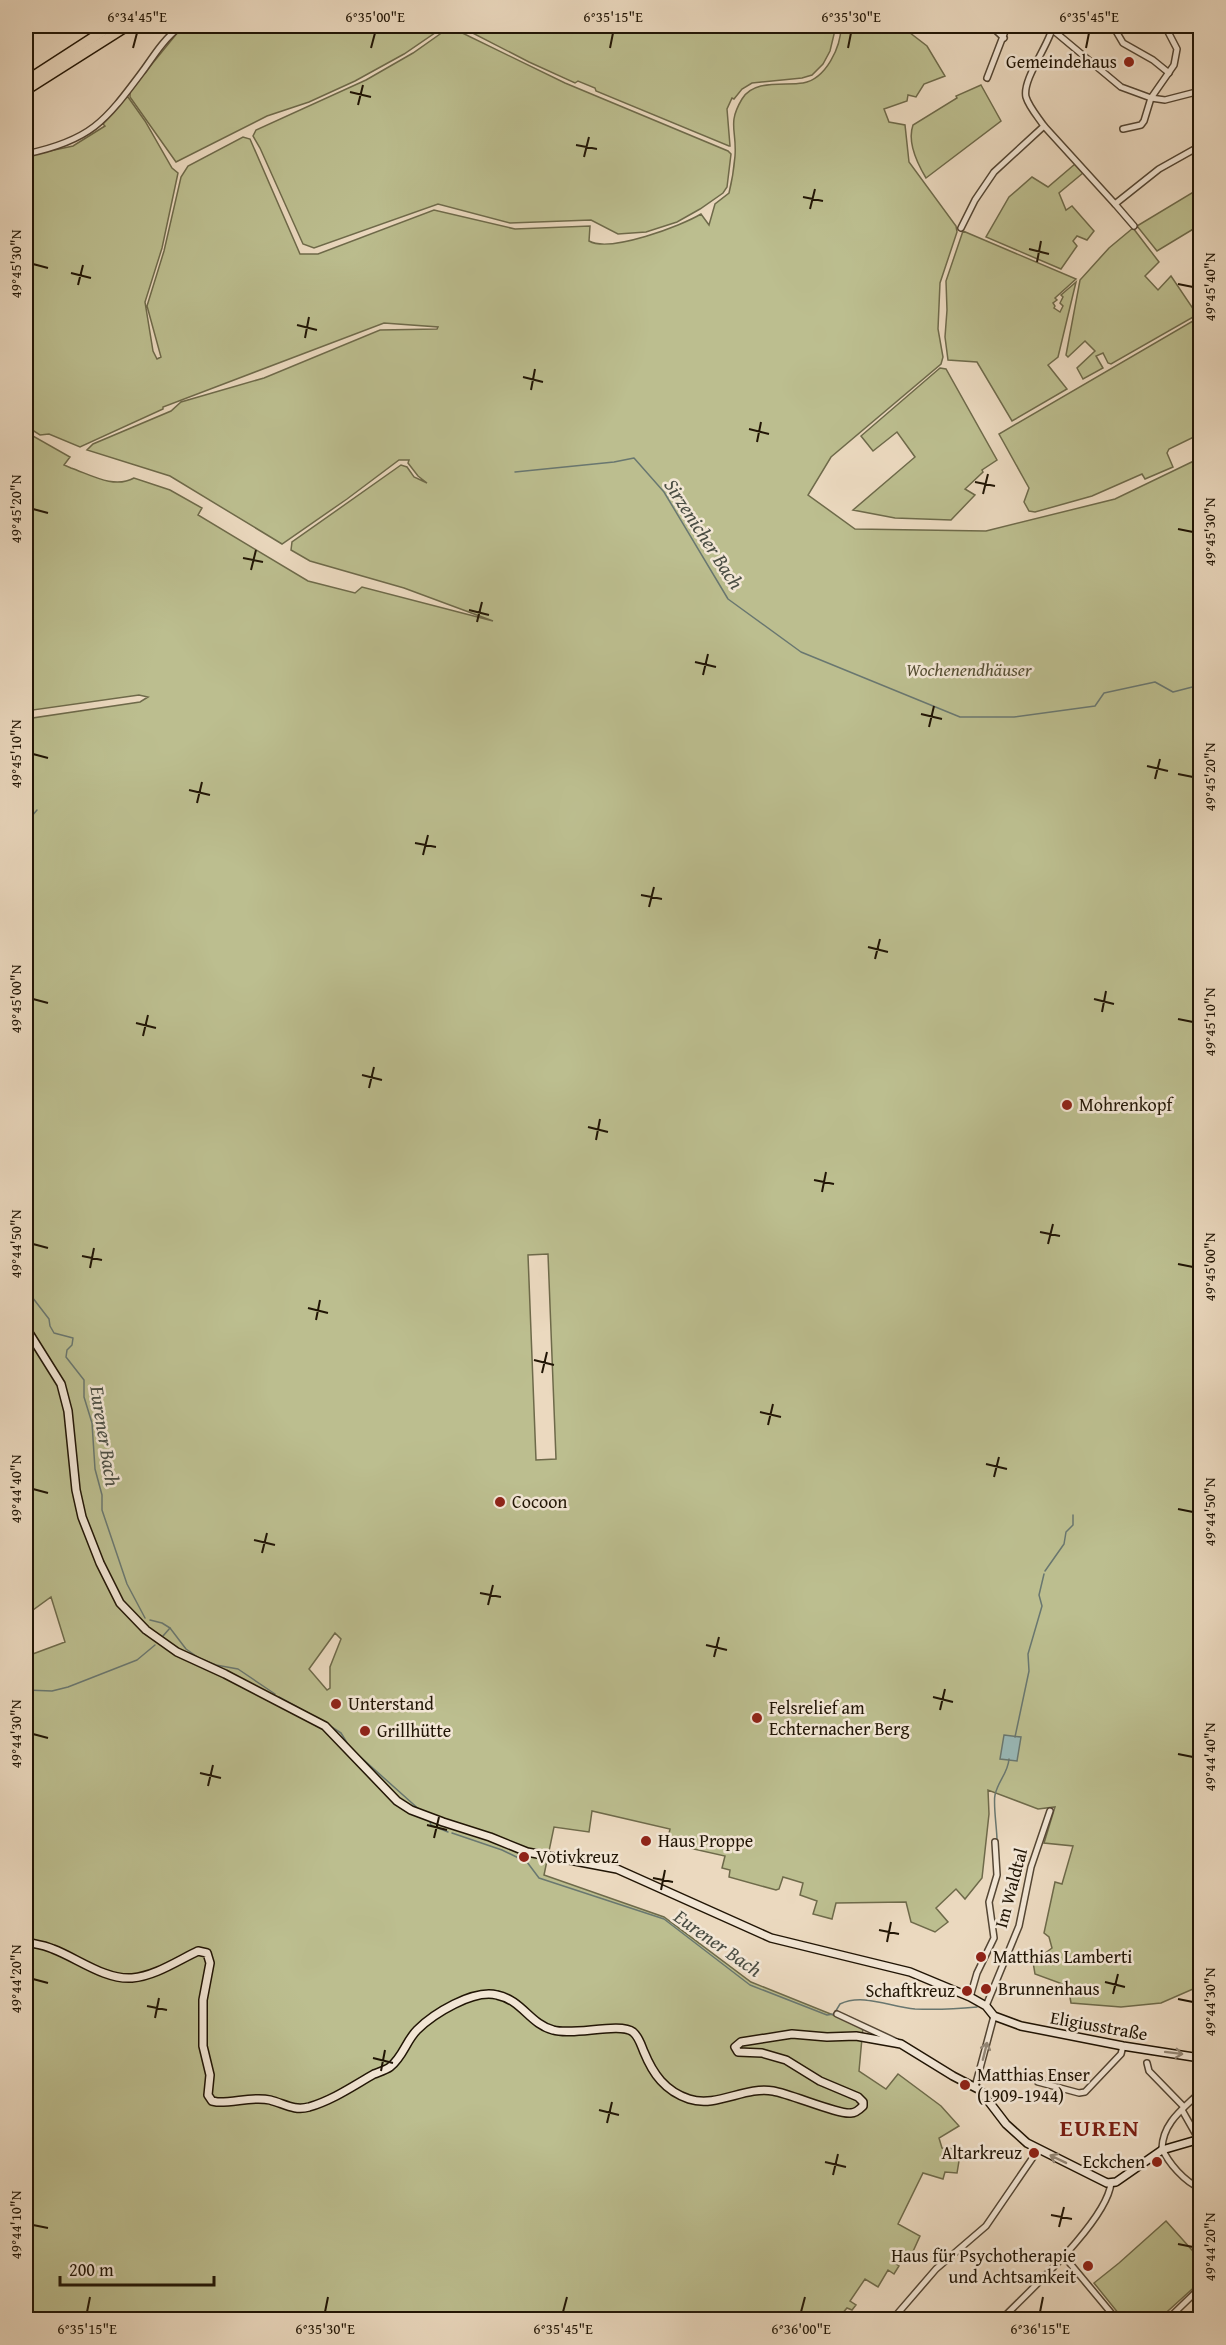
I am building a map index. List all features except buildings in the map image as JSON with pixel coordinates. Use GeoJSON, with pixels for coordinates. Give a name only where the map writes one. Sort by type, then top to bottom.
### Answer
{"type":"FeatureCollection","features":[{"type":"Feature","properties":{"kind":"highway"},"geometry":{"type":"LineString","coordinates":[[26,81],[111,26]]}},
{"type":"Feature","properties":{"kind":"highway"},"geometry":{"type":"LineString","coordinates":[[26,90],[127,26]]}},
{"type":"Feature","properties":{"kind":"street"},"geometry":{"type":"LineString","coordinates":[[26,154],[66,143],[96,126],[126,93],[165,40],[181,26]]}},
{"type":"Feature","properties":{"kind":"street"},"geometry":{"type":"LineString","coordinates":[[991,26],[1004,38]]}},
{"type":"Feature","properties":{"kind":"street"},"geometry":{"type":"LineString","coordinates":[[987,78],[1007,26]]}},
{"type":"Feature","properties":{"kind":"street"},"geometry":{"type":"LineString","coordinates":[[1113,26],[1123,43],[1169,72]]}},
{"type":"Feature","properties":{"kind":"street"},"geometry":{"type":"LineString","coordinates":[[1123,129],[1141,125],[1151,98],[1174,65],[1177,50],[1165,26]]}},
{"type":"Feature","properties":{"kind":"street"},"geometry":{"type":"LineString","coordinates":[[1134,226],[1044,126],[1029,102],[1026,92],[1050,27],[1121,87],[1151,98],[1165,100],[1200,92]]}},
{"type":"Feature","properties":{"kind":"street"},"geometry":{"type":"LineString","coordinates":[[961,228],[975,200],[994,172],[1044,126]]}},
{"type":"Feature","properties":{"kind":"street"},"geometry":{"type":"LineString","coordinates":[[1115,204],[1159,169],[1200,146]]}},
{"type":"Feature","properties":{"kind":"street"},"geometry":{"type":"LineString","coordinates":[[26,1328],[54,1372],[65,1396],[71,1431],[76,1490],[86,1531],[114,1593],[146,1630],[177,1652],[325,1726],[386,1791],[411,1810],[527,1852],[617,1869],[771,1938],[874,1965],[902,1969],[970,1997],[986,2006],[994,2016],[975,2087]]}},
{"type":"Feature","properties":{"kind":"street","name":"Im Waldtal"},"geometry":{"type":"LineString","coordinates":[[986,2006],[1019,1926],[1031,1868],[1050,1811]]}},
{"type":"Feature","properties":{"kind":"street"},"geometry":{"type":"LineString","coordinates":[[970,1997],[977,1973],[994,1938],[989,1902],[997,1875],[995,1842]]}},
{"type":"Feature","properties":{"kind":"street"},"geometry":{"type":"LineString","coordinates":[[26,1942],[50,1948],[112,1975],[134,1978],[174,1964],[198,1951],[207,1953],[210,1963],[202,2000],[203,2046],[210,2075],[208,2095],[212,2101],[216,2102],[258,2098],[298,2109],[339,2095],[390,2067],[401,2057],[417,2030],[457,2002],[486,1993],[513,2001],[543,2027],[554,2031],[574,2032],[622,2028],[633,2031],[638,2037],[650,2067],[662,2083],[687,2099],[697,2101],[721,2099],[765,2090],[802,2098],[840,2112],[851,2113],[863,2106],[863,2102],[858,2097],[820,2081],[786,2060],[762,2053],[743,2054],[735,2047],[741,2042],[792,2034],[827,2037],[856,2036],[901,2044]]}},
{"type":"Feature","properties":{"kind":"street"},"geometry":{"type":"LineString","coordinates":[[837,2014],[886,2035],[975,2087],[987,2098],[1006,2124],[1038,2150],[1099,2179],[1114,2182]]}},
{"type":"Feature","properties":{"kind":"street","name":"Eligiusstraße"},"geometry":{"type":"LineString","coordinates":[[994,2016],[1052,2034],[1200,2058]]}},
{"type":"Feature","properties":{"kind":"street"},"geometry":{"type":"LineString","coordinates":[[1038,2082],[1079,2093],[1085,2092],[1120,2054],[1123,2046]]}},
{"type":"Feature","properties":{"kind":"street"},"geometry":{"type":"LineString","coordinates":[[1001,2319],[1093,2222],[1114,2182],[1162,2150],[1200,2140],[1183,2109],[1149,2071],[1147,2063]]}},
{"type":"Feature","properties":{"kind":"street"},"geometry":{"type":"LineString","coordinates":[[1200,2095],[1183,2109],[1165,2130],[1162,2150],[1182,2175],[1191,2184],[1200,2188]]}},
{"type":"Feature","properties":{"kind":"street"},"geometry":{"type":"LineString","coordinates":[[892,2319],[936,2269],[986,2226],[1038,2150]]}},
{"type":"Feature","properties":{"kind":"street"},"geometry":{"type":"LineString","coordinates":[[1063,2255],[1118,2319]]}},
{"type":"Feature","properties":{"kind":"street"},"geometry":{"type":"LineString","coordinates":[[1167,2319],[1200,2288]]}},
{"type":"Feature","properties":{"kind":"green space"},"geometry":{"type":"Polygon","coordinates":[[[186,26],[445,26],[404,54],[355,81],[309,102],[267,116],[176,162],[130,97],[130,91],[178,32],[186,26]]]}},
{"type":"Feature","properties":{"kind":"green space"},"geometry":{"type":"Polygon","coordinates":[[[459,26],[836,26],[830,51],[823,64],[812,75],[752,83],[742,89],[734,99],[732,98],[727,109],[729,146],[596,91],[595,88],[578,81],[575,83],[459,26]]]}},
{"type":"Feature","properties":{"kind":"green space","name":"Wochenendhäuser"},"geometry":{"type":"Polygon","coordinates":[[[841,26],[901,26],[927,46],[945,76],[924,84],[916,97],[908,95],[907,101],[884,109],[889,122],[905,125],[909,162],[956,226],[957,232],[940,283],[938,329],[943,357],[941,364],[831,457],[808,495],[855,529],[986,531],[1115,499],[1200,458],[1200,1986],[1161,2003],[1121,2007],[1071,2003],[1068,1986],[1035,1974],[1033,1962],[1052,1948],[1049,1937],[1044,1933],[1055,1882],[1062,1884],[1073,1846],[1044,1843],[1055,1807],[1038,1809],[988,1790],[989,1814],[982,1878],[965,1899],[956,1889],[936,1908],[948,1922],[935,1932],[911,1922],[906,1902],[836,1903],[832,1919],[813,1914],[817,1901],[800,1895],[803,1883],[783,1877],[779,1889],[776,1890],[729,1877],[730,1870],[722,1868],[725,1856],[667,1843],[670,1829],[592,1811],[589,1832],[554,1827],[544,1875],[664,1917],[751,1982],[863,2027],[859,2071],[886,2089],[898,2074],[941,2106],[959,2126],[939,2138],[942,2148],[961,2149],[957,2173],[945,2172],[943,2179],[923,2173],[898,2224],[920,2236],[910,2258],[898,2253],[893,2262],[899,2266],[894,2274],[888,2270],[878,2287],[865,2279],[850,2301],[856,2305],[852,2310],[847,2308],[841,2315],[845,2319],[26,2319],[26,1645],[30,1655],[65,1642],[51,1597],[26,1615],[26,719],[140,702],[148,697],[139,695],[26,711],[26,432],[70,457],[64,465],[71,468],[111,482],[134,478],[170,490],[202,508],[198,515],[308,581],[355,593],[362,587],[493,621],[404,588],[310,561],[291,550],[292,542],[401,465],[407,467],[414,477],[427,483],[418,476],[408,463],[409,460],[399,460],[282,544],[170,476],[87,450],[93,444],[171,411],[181,402],[264,378],[380,330],[437,329],[438,327],[384,323],[163,407],[163,409],[80,447],[49,434],[40,435],[26,426],[26,156],[73,146],[105,126],[103,124],[128,97],[145,121],[172,168],[178,173],[162,248],[145,302],[153,351],[157,359],[161,357],[147,306],[164,251],[181,177],[188,166],[243,137],[250,139],[300,254],[318,254],[434,210],[515,229],[590,226],[589,241],[613,244],[662,231],[701,214],[709,225],[715,204],[729,193],[735,156],[734,121],[742,99],[754,88],[803,83],[819,75],[831,61],[841,26]],[[548,1254],[528,1255],[536,1460],[556,1459],[548,1254]],[[335,1633],[309,1669],[327,1690],[330,1688],[330,1667],[341,1639],[335,1633]]]}},
{"type":"Feature","properties":{"kind":"green space"},"geometry":{"type":"Polygon","coordinates":[[[450,27],[565,83],[728,151],[731,154],[727,187],[723,193],[677,222],[646,232],[618,234],[591,220],[510,223],[438,204],[314,248],[303,244],[253,136],[256,130],[366,80],[413,53],[450,27]]]}},
{"type":"Feature","properties":{"kind":"green space"},"geometry":{"type":"Polygon","coordinates":[[[981,85],[1001,121],[926,178],[912,145],[913,125],[957,98],[956,96],[981,85]]]}},
{"type":"Feature","properties":{"kind":"green space"},"geometry":{"type":"Polygon","coordinates":[[[1075,164],[1083,173],[1059,193],[1066,210],[1072,206],[1094,231],[1087,240],[1077,236],[1073,241],[1077,246],[1061,269],[986,237],[1009,197],[1032,177],[1048,187],[1075,164]]]}},
{"type":"Feature","properties":{"kind":"green space"},"geometry":{"type":"Polygon","coordinates":[[[1200,188],[1200,225],[1157,251],[1137,226],[1200,188]]]}},
{"type":"Feature","properties":{"kind":"green space"},"geometry":{"type":"Polygon","coordinates":[[[1133,228],[1159,262],[1145,276],[1158,290],[1171,276],[1196,313],[1195,316],[1111,364],[1108,363],[1103,353],[1096,356],[1103,368],[1083,379],[1077,368],[1095,351],[1085,341],[1068,357],[1066,355],[1080,280],[1109,248],[1133,228]]]}},
{"type":"Feature","properties":{"kind":"green space"},"geometry":{"type":"Polygon","coordinates":[[[963,231],[1076,279],[1055,298],[1057,300],[1053,303],[1054,308],[1060,312],[1063,306],[1060,303],[1063,297],[1061,295],[1076,282],[1058,357],[1048,365],[1067,389],[1012,421],[977,362],[948,360],[945,337],[946,281],[963,231]]]}},
{"type":"Feature","properties":{"kind":"green space"},"geometry":{"type":"Polygon","coordinates":[[[1200,318],[1200,434],[1169,449],[1167,453],[1173,467],[1145,479],[1142,474],[1092,496],[1035,512],[1029,511],[1024,502],[1029,488],[999,434],[1200,318]]]}},
{"type":"Feature","properties":{"kind":"green space"},"geometry":{"type":"Polygon","coordinates":[[[940,368],[946,369],[997,460],[982,470],[983,472],[965,489],[975,495],[951,520],[895,518],[853,510],[915,457],[897,432],[873,451],[861,436],[940,368]]]}},
{"type":"Feature","properties":{"kind":"green space"},"geometry":{"type":"Polygon","coordinates":[[[1166,2221],[1200,2259],[1200,2282],[1159,2319],[1123,2319],[1094,2283],[1166,2221]]]}},
{"type":"Feature","properties":{"kind":"water"},"geometry":{"type":"Polygon","coordinates":[[[1004,1735],[1021,1737],[1017,1761],[1000,1759],[1004,1735]]]}},
{"type":"Feature","properties":{"kind":"waterway","name":"Sirzenicher Bach"},"geometry":{"type":"LineString","coordinates":[[515,472],[634,458],[664,492],[728,599],[801,652],[960,717],[1014,717],[1095,706],[1104,693],[1155,682],[1173,692],[1200,685]]}},
{"type":"Feature","properties":{"kind":"waterway","name":"Eurener Bach"},"geometry":{"type":"LineString","coordinates":[[26,823],[37,810]]}},
{"type":"Feature","properties":{"kind":"waterway","name":"Eurener Bach"},"geometry":{"type":"LineString","coordinates":[[26,1279],[29,1293],[49,1319],[54,1333],[73,1338],[66,1357],[84,1380],[84,1397],[92,1423],[95,1469],[102,1495],[102,1510],[127,1584],[145,1618]]}},
{"type":"Feature","properties":{"kind":"waterway"},"geometry":{"type":"LineString","coordinates":[[1045,1571],[1064,1544],[1066,1532],[1073,1525],[1073,1515]]}},
{"type":"Feature","properties":{"kind":"waterway"},"geometry":{"type":"LineString","coordinates":[[1015,1737],[1029,1671],[1028,1654],[1042,1606],[1039,1595],[1044,1574]]}},
{"type":"Feature","properties":{"kind":"waterway","name":"Eurener Bach"},"geometry":{"type":"LineString","coordinates":[[150,1620],[170,1628],[186,1649],[199,1658],[216,1665],[238,1669],[275,1694]]}},
{"type":"Feature","properties":{"kind":"waterway"},"geometry":{"type":"LineString","coordinates":[[163,1636],[170,1628]]}},
{"type":"Feature","properties":{"kind":"waterway"},"geometry":{"type":"LineString","coordinates":[[26,1690],[52,1691],[68,1687],[137,1660],[155,1645]]}},
{"type":"Feature","properties":{"kind":"waterway","name":"Eurener Bach"},"geometry":{"type":"LineString","coordinates":[[279,1697],[310,1714]]}},
{"type":"Feature","properties":{"kind":"waterway","name":"Eurener Bach"},"geometry":{"type":"LineString","coordinates":[[327,1724],[341,1733],[349,1746]]}},
{"type":"Feature","properties":{"kind":"waterway","name":"Eurener Bach"},"geometry":{"type":"LineString","coordinates":[[356,1753],[422,1812]]}},
{"type":"Feature","properties":{"kind":"waterway"},"geometry":{"type":"LineString","coordinates":[[997,1840],[995,1795],[1009,1759]]}},
{"type":"Feature","properties":{"kind":"waterway","name":"Eurener Bach"},"geometry":{"type":"LineString","coordinates":[[429,1819],[431,1825],[448,1832]]}},
{"type":"Feature","properties":{"kind":"waterway","name":"Eurener Bach"},"geometry":{"type":"LineString","coordinates":[[452,1833],[502,1850],[527,1862],[539,1878],[664,1919],[750,1985],[827,2015],[834,2014],[840,2004],[858,2000],[915,2009],[977,2007]]}},
{"type":"Feature","properties":{"kind":"place","name":"Gemeindehaus"},"geometry":{"type":"Point","coordinates":[1129,62]}},
{"type":"Feature","properties":{"kind":"place","name":"Mohrenkopf"},"geometry":{"type":"Point","coordinates":[1067,1105]}},
{"type":"Feature","properties":{"kind":"place","name":"Cocoon"},"geometry":{"type":"Point","coordinates":[500,1502]}},
{"type":"Feature","properties":{"kind":"place","name":"Unterstand"},"geometry":{"type":"Point","coordinates":[336,1704]}},
{"type":"Feature","properties":{"kind":"place","name":"Felsrelief am Echternacher Berg"},"geometry":{"type":"Point","coordinates":[757,1718]}},
{"type":"Feature","properties":{"kind":"place","name":"Grillhütte"},"geometry":{"type":"Point","coordinates":[365,1731]}},
{"type":"Feature","properties":{"kind":"place","name":"Haus Proppe"},"geometry":{"type":"Point","coordinates":[646,1841]}},
{"type":"Feature","properties":{"kind":"place","name":"Votivkreuz"},"geometry":{"type":"Point","coordinates":[524,1857]}},
{"type":"Feature","properties":{"kind":"place","name":"Matthias Lamberti"},"geometry":{"type":"Point","coordinates":[981,1957]}},
{"type":"Feature","properties":{"kind":"place","name":"Brunnenhaus"},"geometry":{"type":"Point","coordinates":[986,1989]}},
{"type":"Feature","properties":{"kind":"place","name":"Schaftkreuz"},"geometry":{"type":"Point","coordinates":[967,1991]}},
{"type":"Feature","properties":{"kind":"place","name":"Matthias Enser (1909-1944)"},"geometry":{"type":"Point","coordinates":[965,2085]}},
{"type":"Feature","properties":{"kind":"place","name":"Altarkreuz"},"geometry":{"type":"Point","coordinates":[1034,2153]}},
{"type":"Feature","properties":{"kind":"place","name":"Eckchen"},"geometry":{"type":"Point","coordinates":[1157,2162]}},
{"type":"Feature","properties":{"kind":"place","name":"Haus für Psychotherapie und Achtsamkeit"},"geometry":{"type":"Point","coordinates":[1088,2266]}},
{"type":"Feature","properties":{"kind":"district","name":"EUREN"},"geometry":{"type":"Point","coordinates":[1100,2128]}}]}
